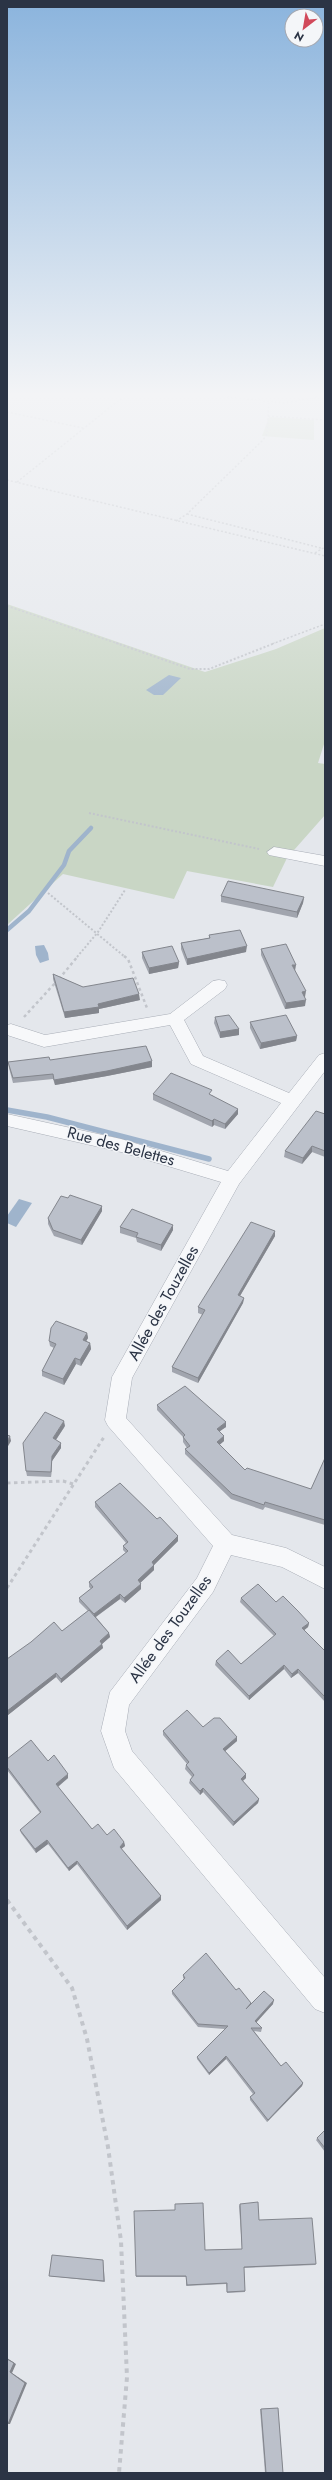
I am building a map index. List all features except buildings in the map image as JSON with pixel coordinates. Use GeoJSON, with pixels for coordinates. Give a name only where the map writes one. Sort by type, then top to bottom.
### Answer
{"type":"FeatureCollection","features":[{"type":"Feature","properties":{"kind":"street"},"geometry":{"type":"LineString","coordinates":[[274,852],[325,860]]}},
{"type":"Feature","properties":{"kind":"street"},"geometry":{"type":"LineString","coordinates":[[11,1030],[44,1041],[175,1019],[219,985]]}},
{"type":"Feature","properties":{"kind":"street"},"geometry":{"type":"LineString","coordinates":[[175,1019],[197,1060],[292,1101]]}},
{"type":"Feature","properties":{"kind":"street","name":"Allée des Touzelles"},"geometry":{"type":"LineString","coordinates":[[114,1420],[122,1377],[232,1179],[292,1101],[319,1077],[325,1059]]}},
{"type":"Feature","properties":{"kind":"street","name":"Rue des Belettes"},"geometry":{"type":"LineString","coordinates":[[7,1120],[89,1136],[188,1164],[232,1179]]}},
{"type":"Feature","properties":{"kind":"street"},"geometry":{"type":"LineString","coordinates":[[114,1420],[225,1544],[286,1558],[325,1579]]}},
{"type":"Feature","properties":{"kind":"street","name":"Allée des Touzelles"},"geometry":{"type":"LineString","coordinates":[[225,1544],[205,1585],[118,1700],[112,1731],[123,1758],[325,1999]]}},
{"type":"Feature","properties":{"kind":"path"},"geometry":{"type":"LineString","coordinates":[[142,513],[325,556]]}},
{"type":"Feature","properties":{"kind":"path"},"geometry":{"type":"LineString","coordinates":[[175,521],[187,514],[321,548]]}},
{"type":"Feature","properties":{"kind":"path"},"geometry":{"type":"LineString","coordinates":[[314,553],[325,547]]}},
{"type":"Feature","properties":{"kind":"path"},"geometry":{"type":"LineString","coordinates":[[7,606],[190,669],[209,669],[325,624]]}},
{"type":"Feature","properties":{"kind":"path"},"geometry":{"type":"LineString","coordinates":[[89,813],[274,852]]}},
{"type":"Feature","properties":{"kind":"path"},"geometry":{"type":"LineString","coordinates":[[11,1030],[42,1000],[98,932],[126,890]]}},
{"type":"Feature","properties":{"kind":"path"},"geometry":{"type":"LineString","coordinates":[[48,893],[98,932],[128,959],[153,1023]]}},
{"type":"Feature","properties":{"kind":"path"},"geometry":{"type":"LineString","coordinates":[[7,1588],[114,1420]]}},
{"type":"Feature","properties":{"kind":"path"},"geometry":{"type":"LineString","coordinates":[[7,1483],[63,1481],[73,1484]]}},
{"type":"Feature","properties":{"kind":"path"},"geometry":{"type":"LineString","coordinates":[[7,1900],[72,1988],[87,2039],[108,2147],[121,2241],[127,2377],[119,2473]]}},
{"type":"Feature","properties":{"kind":"green space"},"geometry":{"type":"Polygon","coordinates":[[[7,604],[205,672],[276,649],[325,628],[325,741],[318,763],[325,764],[325,815],[287,858],[273,887],[187,871],[174,899],[63,874],[7,925],[7,604]]]}},
{"type":"Feature","properties":{"kind":"water"},"geometry":{"type":"Polygon","coordinates":[[[169,675],[181,678],[163,695],[154,695],[146,690],[169,675]]]}},
{"type":"Feature","properties":{"kind":"water"},"geometry":{"type":"Polygon","coordinates":[[[44,945],[48,953],[49,960],[40,963],[36,955],[35,946],[44,945]]]}},
{"type":"Feature","properties":{"kind":"water"},"geometry":{"type":"Polygon","coordinates":[[[19,1199],[32,1203],[16,1227],[7,1223],[7,1216],[19,1199]]]}},
{"type":"Feature","properties":{"kind":"waterway"},"geometry":{"type":"LineString","coordinates":[[7,930],[29,911],[64,865],[69,851],[91,828]]}},
{"type":"Feature","properties":{"kind":"waterway"},"geometry":{"type":"LineString","coordinates":[[7,1110],[47,1117],[209,1159]]}}]}
